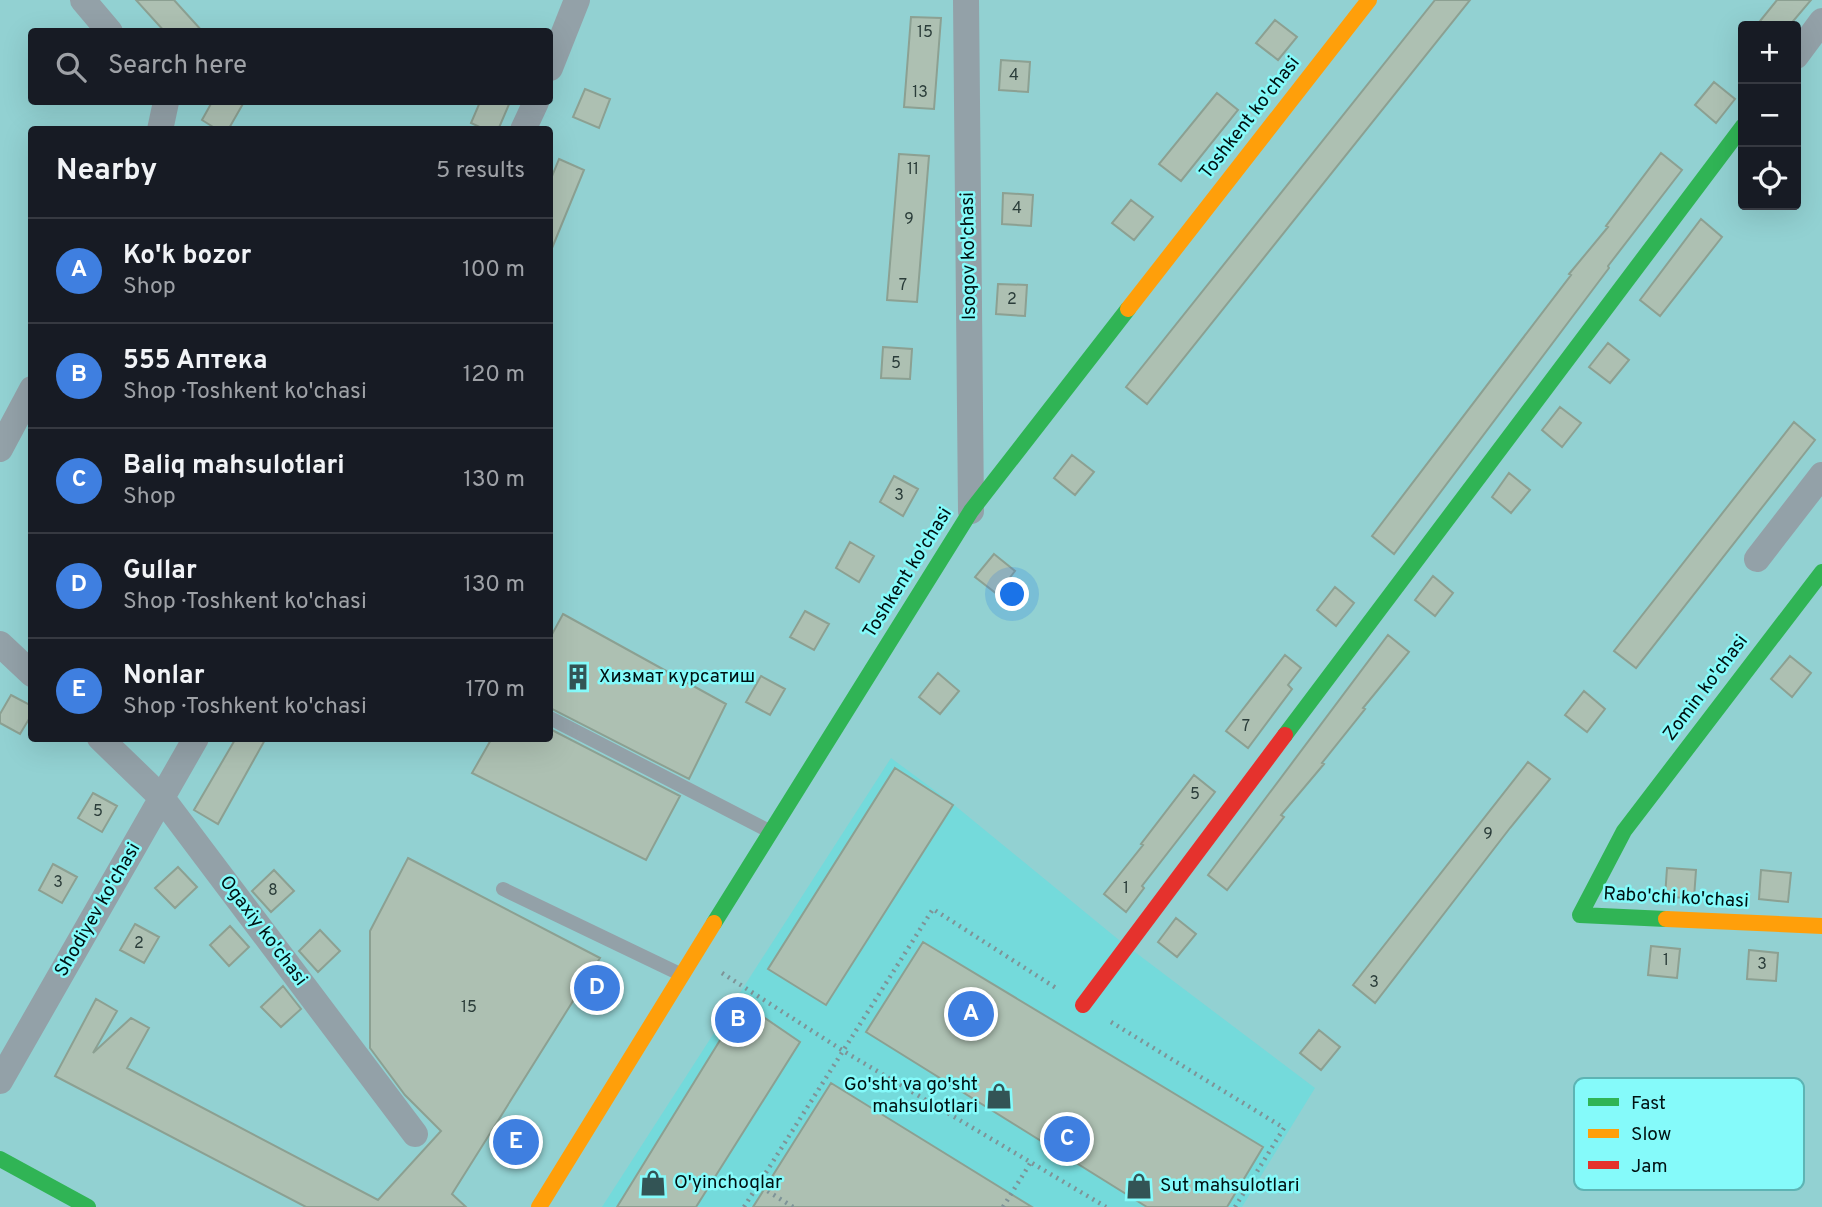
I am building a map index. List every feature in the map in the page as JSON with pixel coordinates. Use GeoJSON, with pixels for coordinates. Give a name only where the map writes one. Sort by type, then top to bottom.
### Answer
{"type":"FeatureCollection","features":[{"type":"Feature","properties":{"kind":"street"},"geometry":{"type":"LineString","coordinates":[[83,0],[107,28]]}},
{"type":"Feature","properties":{"kind":"street"},"geometry":{"type":"LineString","coordinates":[[553,60],[577,0]]}},
{"type":"Feature","properties":{"kind":"street","name":"Isoqov ko'chasi"},"geometry":{"type":"LineString","coordinates":[[966,0],[971,511]]}},
{"type":"Feature","properties":{"kind":"street","name":"Toshkent ko'chasi"},"geometry":{"type":"LineString","coordinates":[[539,1207],[971,511],[1369,0]]}},
{"type":"Feature","properties":{"kind":"street"},"geometry":{"type":"LineString","coordinates":[[1801,49],[1822,21]]}},
{"type":"Feature","properties":{"kind":"street"},"geometry":{"type":"LineString","coordinates":[[161,126],[165,105]]}},
{"type":"Feature","properties":{"kind":"street"},"geometry":{"type":"LineString","coordinates":[[525,126],[535,105]]}},
{"type":"Feature","properties":{"kind":"street"},"geometry":{"type":"LineString","coordinates":[[1083,1006],[1738,133]]}},
{"type":"Feature","properties":{"kind":"street"},"geometry":{"type":"LineString","coordinates":[[0,449],[28,396]]}},
{"type":"Feature","properties":{"kind":"street"},"geometry":{"type":"LineString","coordinates":[[1757,559],[1822,475]]}},
{"type":"Feature","properties":{"kind":"street","name":"Zomin ko'chasi"},"geometry":{"type":"LineString","coordinates":[[1624,831],[1814,594],[1822,572]]}},
{"type":"Feature","properties":{"kind":"street"},"geometry":{"type":"LineString","coordinates":[[0,644],[28,670]]}},
{"type":"Feature","properties":{"kind":"street","name":"Ogaxiy ko'chasi"},"geometry":{"type":"LineString","coordinates":[[104,742],[162,798],[415,1134]]}},
{"type":"Feature","properties":{"kind":"street","name":"Shodiyev ko'chasi"},"geometry":{"type":"LineString","coordinates":[[0,1081],[194,742]]}},
{"type":"Feature","properties":{"kind":"street","name":"Rabo'chi ko'chasi"},"geometry":{"type":"LineString","coordinates":[[1624,831],[1580,915],[1822,926]]}},
{"type":"Feature","properties":{"kind":"street"},"geometry":{"type":"LineString","coordinates":[[0,1159],[88,1207]]}},
{"type":"Feature","properties":{"kind":"lane"},"geometry":{"type":"LineString","coordinates":[[553,720],[770,832]]}},
{"type":"Feature","properties":{"kind":"lane"},"geometry":{"type":"LineString","coordinates":[[503,890],[682,975]]}},
{"type":"Feature","properties":{"kind":"path"},"geometry":{"type":"LineString","coordinates":[[744,1207],[845,1052],[933,909]]}},
{"type":"Feature","properties":{"kind":"path"},"geometry":{"type":"LineString","coordinates":[[695,955],[845,1052],[1106,1207]]}},
{"type":"Feature","properties":{"kind":"path"},"geometry":{"type":"LineString","coordinates":[[1235,1207],[1284,1128]]}},
{"type":"Feature","properties":{"kind":"path"},"geometry":{"type":"LineString","coordinates":[[1003,1207],[1031,1162]]}},
{"type":"Feature","properties":{"kind":"path"},"geometry":{"type":"LineString","coordinates":[[758,1185],[793,1207]]}},
{"type":"Feature","properties":{"kind":"shaded area"},"geometry":{"type":"Polygon","coordinates":[[[891,758],[953,804],[1119,940],[1315,1088],[1242,1207],[602,1207],[891,758]]]}},
{"type":"Feature","properties":{"kind":"building"},"geometry":{"type":"Polygon","coordinates":[[[136,0],[174,0],[199,28],[161,28],[136,0]]]}},
{"type":"Feature","properties":{"kind":"building"},"geometry":{"type":"Polygon","coordinates":[[[1435,0],[1470,0],[1147,404],[1126,387],[1435,0]]]}},
{"type":"Feature","properties":{"kind":"building"},"geometry":{"type":"Polygon","coordinates":[[[1777,0],[1811,0],[1793,21],[1760,21],[1777,0]]]}},
{"type":"Feature","properties":{"kind":"building"},"geometry":{"type":"Polygon","coordinates":[[[911,17],[941,18],[934,109],[904,107],[911,17]]]}},
{"type":"Feature","properties":{"kind":"building"},"geometry":{"type":"Polygon","coordinates":[[[1275,20],[1297,37],[1278,60],[1256,43],[1275,20]]]}},
{"type":"Feature","properties":{"kind":"building"},"geometry":{"type":"Polygon","coordinates":[[[1001,60],[1030,62],[1028,92],[999,90],[1001,60]]]}},
{"type":"Feature","properties":{"kind":"building"},"geometry":{"type":"Polygon","coordinates":[[[1714,82],[1735,99],[1716,123],[1695,105],[1714,82]]]}},
{"type":"Feature","properties":{"kind":"building"},"geometry":{"type":"Polygon","coordinates":[[[585,89],[610,99],[599,128],[573,117],[585,89]]]}},
{"type":"Feature","properties":{"kind":"building"},"geometry":{"type":"Polygon","coordinates":[[[1217,93],[1238,110],[1181,181],[1159,164],[1217,93]]]}},
{"type":"Feature","properties":{"kind":"building"},"geometry":{"type":"Polygon","coordinates":[[[210,105],[242,105],[230,126],[212,126],[202,120],[210,105]]]}},
{"type":"Feature","properties":{"kind":"building"},"geometry":{"type":"Polygon","coordinates":[[[479,105],[509,105],[500,126],[477,126],[471,123],[479,105]]]}},
{"type":"Feature","properties":{"kind":"building"},"geometry":{"type":"Polygon","coordinates":[[[1661,153],[1682,170],[1394,554],[1372,536],[1571,275],[1569,274],[1608,227],[1606,226],[1661,153]]]}},
{"type":"Feature","properties":{"kind":"building"},"geometry":{"type":"Polygon","coordinates":[[[899,154],[929,156],[917,302],[887,300],[899,154]]]}},
{"type":"Feature","properties":{"kind":"building"},"geometry":{"type":"Polygon","coordinates":[[[559,159],[584,170],[553,246],[553,174],[559,159]]]}},
{"type":"Feature","properties":{"kind":"building"},"geometry":{"type":"Polygon","coordinates":[[[1003,193],[1033,195],[1031,226],[1002,224],[1003,193]]]}},
{"type":"Feature","properties":{"kind":"building"},"geometry":{"type":"Polygon","coordinates":[[[1131,200],[1153,217],[1134,240],[1112,223],[1131,200]]]}},
{"type":"Feature","properties":{"kind":"building"},"geometry":{"type":"Polygon","coordinates":[[[1701,219],[1722,237],[1660,316],[1640,300],[1701,219]]]}},
{"type":"Feature","properties":{"kind":"building"},"geometry":{"type":"Polygon","coordinates":[[[998,284],[1027,285],[1025,316],[996,314],[998,284]]]}},
{"type":"Feature","properties":{"kind":"building"},"geometry":{"type":"Polygon","coordinates":[[[1608,343],[1629,360],[1610,383],[1589,367],[1608,343]]]}},
{"type":"Feature","properties":{"kind":"building"},"geometry":{"type":"Polygon","coordinates":[[[883,347],[912,349],[910,379],[881,378],[883,347]]]}},
{"type":"Feature","properties":{"kind":"building"},"geometry":{"type":"Polygon","coordinates":[[[1560,407],[1581,423],[1562,447],[1542,430],[1560,407]]]}},
{"type":"Feature","properties":{"kind":"building"},"geometry":{"type":"Polygon","coordinates":[[[1794,422],[1815,440],[1636,668],[1614,651],[1794,422]]]}},
{"type":"Feature","properties":{"kind":"building"},"geometry":{"type":"Polygon","coordinates":[[[1072,455],[1094,472],[1075,495],[1054,478],[1072,455]]]}},
{"type":"Feature","properties":{"kind":"building"},"geometry":{"type":"Polygon","coordinates":[[[1509,473],[1530,490],[1511,513],[1492,497],[1509,473]]]}},
{"type":"Feature","properties":{"kind":"building"},"geometry":{"type":"Polygon","coordinates":[[[894,476],[918,489],[903,516],[880,502],[894,476]]]}},
{"type":"Feature","properties":{"kind":"building"},"geometry":{"type":"Polygon","coordinates":[[[850,542],[874,556],[859,582],[836,568],[850,542]]]}},
{"type":"Feature","properties":{"kind":"building"},"geometry":{"type":"Polygon","coordinates":[[[994,554],[1015,571],[997,594],[975,577],[994,554]]]}},
{"type":"Feature","properties":{"kind":"building"},"geometry":{"type":"Polygon","coordinates":[[[1433,576],[1453,593],[1435,616],[1415,600],[1433,576]]]}},
{"type":"Feature","properties":{"kind":"building"},"geometry":{"type":"Polygon","coordinates":[[[1335,587],[1354,603],[1336,626],[1317,610],[1335,587]]]}},
{"type":"Feature","properties":{"kind":"building"},"geometry":{"type":"Polygon","coordinates":[[[805,611],[829,624],[814,650],[790,637],[805,611]]]}},
{"type":"Feature","properties":{"kind":"building","name":"Хизмат курсатиш"},"geometry":{"type":"Polygon","coordinates":[[[563,614],[726,704],[689,779],[553,710],[553,632],[563,614]]]}},
{"type":"Feature","properties":{"kind":"building"},"geometry":{"type":"Polygon","coordinates":[[[1388,635],[1409,652],[1363,708],[1365,709],[1322,763],[1324,764],[1281,815],[1284,817],[1227,890],[1208,875],[1388,635]]]}},
{"type":"Feature","properties":{"kind":"building"},"geometry":{"type":"Polygon","coordinates":[[[1285,655],[1301,668],[1288,685],[1292,689],[1248,748],[1226,731],[1285,655]]]}},
{"type":"Feature","properties":{"kind":"building"},"geometry":{"type":"Polygon","coordinates":[[[1790,656],[1811,673],[1792,697],[1771,679],[1790,656]]]}},
{"type":"Feature","properties":{"kind":"building"},"geometry":{"type":"Polygon","coordinates":[[[938,673],[959,691],[940,714],[919,697],[938,673]]]}},
{"type":"Feature","properties":{"kind":"building"},"geometry":{"type":"Polygon","coordinates":[[[761,676],[785,689],[770,715],[746,702],[761,676]]]}},
{"type":"Feature","properties":{"kind":"building"},"geometry":{"type":"Polygon","coordinates":[[[1584,691],[1605,709],[1587,732],[1565,715],[1584,691]]]}},
{"type":"Feature","properties":{"kind":"building"},"geometry":{"type":"Polygon","coordinates":[[[11,695],[28,704],[28,721],[20,734],[0,723],[0,714],[11,695]]]}},
{"type":"Feature","properties":{"kind":"building","name":"Хизмат курсатиш"},"geometry":{"type":"Polygon","coordinates":[[[553,731],[680,796],[646,860],[472,773],[490,742],[553,742],[553,731]]]}},
{"type":"Feature","properties":{"kind":"building"},"geometry":{"type":"Polygon","coordinates":[[[234,742],[264,742],[218,824],[194,810],[234,742]]]}},
{"type":"Feature","properties":{"kind":"building"},"geometry":{"type":"Polygon","coordinates":[[[1528,762],[1550,779],[1375,1003],[1353,985],[1528,762]]]}},
{"type":"Feature","properties":{"kind":"building"},"geometry":{"type":"Polygon","coordinates":[[[895,768],[953,805],[826,1005],[768,969],[895,768]]]}},
{"type":"Feature","properties":{"kind":"building"},"geometry":{"type":"Polygon","coordinates":[[[1194,775],[1215,792],[1142,886],[1144,888],[1126,912],[1104,894],[1194,775]]]}},
{"type":"Feature","properties":{"kind":"building"},"geometry":{"type":"Polygon","coordinates":[[[93,793],[117,806],[102,832],[78,818],[93,793]]]}},
{"type":"Feature","properties":{"kind":"building"},"geometry":{"type":"Polygon","coordinates":[[[408,858],[600,958],[452,1194],[466,1207],[306,1207],[55,1076],[96,999],[117,1011],[93,1053],[131,1018],[149,1028],[127,1068],[378,1200],[441,1131],[405,1095],[370,1048],[370,931],[408,858]]]}},
{"type":"Feature","properties":{"kind":"building"},"geometry":{"type":"Polygon","coordinates":[[[53,864],[77,877],[62,903],[39,890],[53,864]]]}},
{"type":"Feature","properties":{"kind":"building"},"geometry":{"type":"Polygon","coordinates":[[[178,867],[197,887],[175,908],[155,888],[178,867]]]}},
{"type":"Feature","properties":{"kind":"building"},"geometry":{"type":"Polygon","coordinates":[[[1667,868],[1696,870],[1694,898],[1665,897],[1667,868]]]}},
{"type":"Feature","properties":{"kind":"building"},"geometry":{"type":"Polygon","coordinates":[[[274,870],[294,891],[271,912],[252,891],[274,870]]]}},
{"type":"Feature","properties":{"kind":"building"},"geometry":{"type":"Polygon","coordinates":[[[1761,870],[1791,873],[1788,902],[1759,899],[1761,870]]]}},
{"type":"Feature","properties":{"kind":"building"},"geometry":{"type":"Polygon","coordinates":[[[1176,918],[1196,934],[1177,957],[1158,942],[1176,918]]]}},
{"type":"Feature","properties":{"kind":"building"},"geometry":{"type":"Polygon","coordinates":[[[135,924],[159,937],[144,963],[120,950],[135,924]]]}},
{"type":"Feature","properties":{"kind":"building"},"geometry":{"type":"Polygon","coordinates":[[[230,926],[249,947],[229,966],[210,945],[230,926]]]}},
{"type":"Feature","properties":{"kind":"building"},"geometry":{"type":"Polygon","coordinates":[[[320,930],[340,951],[318,972],[299,951],[320,930]]]}},
{"type":"Feature","properties":{"kind":"building"},"geometry":{"type":"Polygon","coordinates":[[[923,942],[1263,1147],[1227,1207],[1147,1207],[866,1032],[923,942]]]}},
{"type":"Feature","properties":{"kind":"building"},"geometry":{"type":"Polygon","coordinates":[[[1651,946],[1680,949],[1677,978],[1648,975],[1651,946]]]}},
{"type":"Feature","properties":{"kind":"building"},"geometry":{"type":"Polygon","coordinates":[[[1749,950],[1778,953],[1776,981],[1747,979],[1749,950]]]}},
{"type":"Feature","properties":{"kind":"building"},"geometry":{"type":"Polygon","coordinates":[[[283,986],[301,1009],[281,1027],[261,1007],[283,986]]]}},
{"type":"Feature","properties":{"kind":"building"},"geometry":{"type":"Polygon","coordinates":[[[743,1003],[800,1042],[696,1207],[617,1207],[743,1003]]]}},
{"type":"Feature","properties":{"kind":"building"},"geometry":{"type":"Polygon","coordinates":[[[1319,1030],[1340,1047],[1321,1070],[1300,1053],[1319,1030]]]}},
{"type":"Feature","properties":{"kind":"building"},"geometry":{"type":"Polygon","coordinates":[[[831,1083],[1032,1207],[753,1207],[831,1083]]]}},
{"type":"Feature","properties":{"kind":"traffic: fast"},"geometry":{"type":"LineString","coordinates":[[1285,735],[1738,133]]}},
{"type":"Feature","properties":{"kind":"traffic: fast"},"geometry":{"type":"LineString","coordinates":[[714,923],[971,511],[1128,309]]}},
{"type":"Feature","properties":{"kind":"traffic: fast"},"geometry":{"type":"LineString","coordinates":[[1666,919],[1580,915],[1624,831],[1822,572]]}},
{"type":"Feature","properties":{"kind":"traffic: fast"},"geometry":{"type":"LineString","coordinates":[[0,1159],[88,1207]]}},
{"type":"Feature","properties":{"kind":"traffic: slow"},"geometry":{"type":"LineString","coordinates":[[1128,309],[1369,0]]}},
{"type":"Feature","properties":{"kind":"traffic: slow"},"geometry":{"type":"LineString","coordinates":[[1666,919],[1822,926]]}},
{"type":"Feature","properties":{"kind":"traffic: slow"},"geometry":{"type":"LineString","coordinates":[[539,1207],[714,923]]}},
{"type":"Feature","properties":{"kind":"traffic: jam"},"geometry":{"type":"LineString","coordinates":[[1083,1005],[1285,735]]}},
{"type":"Feature","properties":{"kind":"place","name":"Хизмат курсатиш"},"geometry":{"type":"Point","coordinates":[578,677]}},
{"type":"Feature","properties":{"kind":"place","name":"Gullar"},"geometry":{"type":"Point","coordinates":[597,988]}},
{"type":"Feature","properties":{"kind":"place","name":"Ko'k bozor"},"geometry":{"type":"Point","coordinates":[971,1014]}},
{"type":"Feature","properties":{"kind":"place","name":"555 Аптека"},"geometry":{"type":"Point","coordinates":[738,1020]}},
{"type":"Feature","properties":{"kind":"place","name":"Go'sht va go'sht mahsulotlari"},"geometry":{"type":"Point","coordinates":[999,1096]}},
{"type":"Feature","properties":{"kind":"place","name":"Baliq mahsulotlari"},"geometry":{"type":"Point","coordinates":[1067,1139]}},
{"type":"Feature","properties":{"kind":"place","name":"Nonlar"},"geometry":{"type":"Point","coordinates":[516,1142]}},
{"type":"Feature","properties":{"kind":"place","name":"O'yinchoqlar"},"geometry":{"type":"Point","coordinates":[653,1183]}},
{"type":"Feature","properties":{"kind":"place","name":"Sut mahsulotlari"},"geometry":{"type":"Point","coordinates":[1139,1186]}}]}
